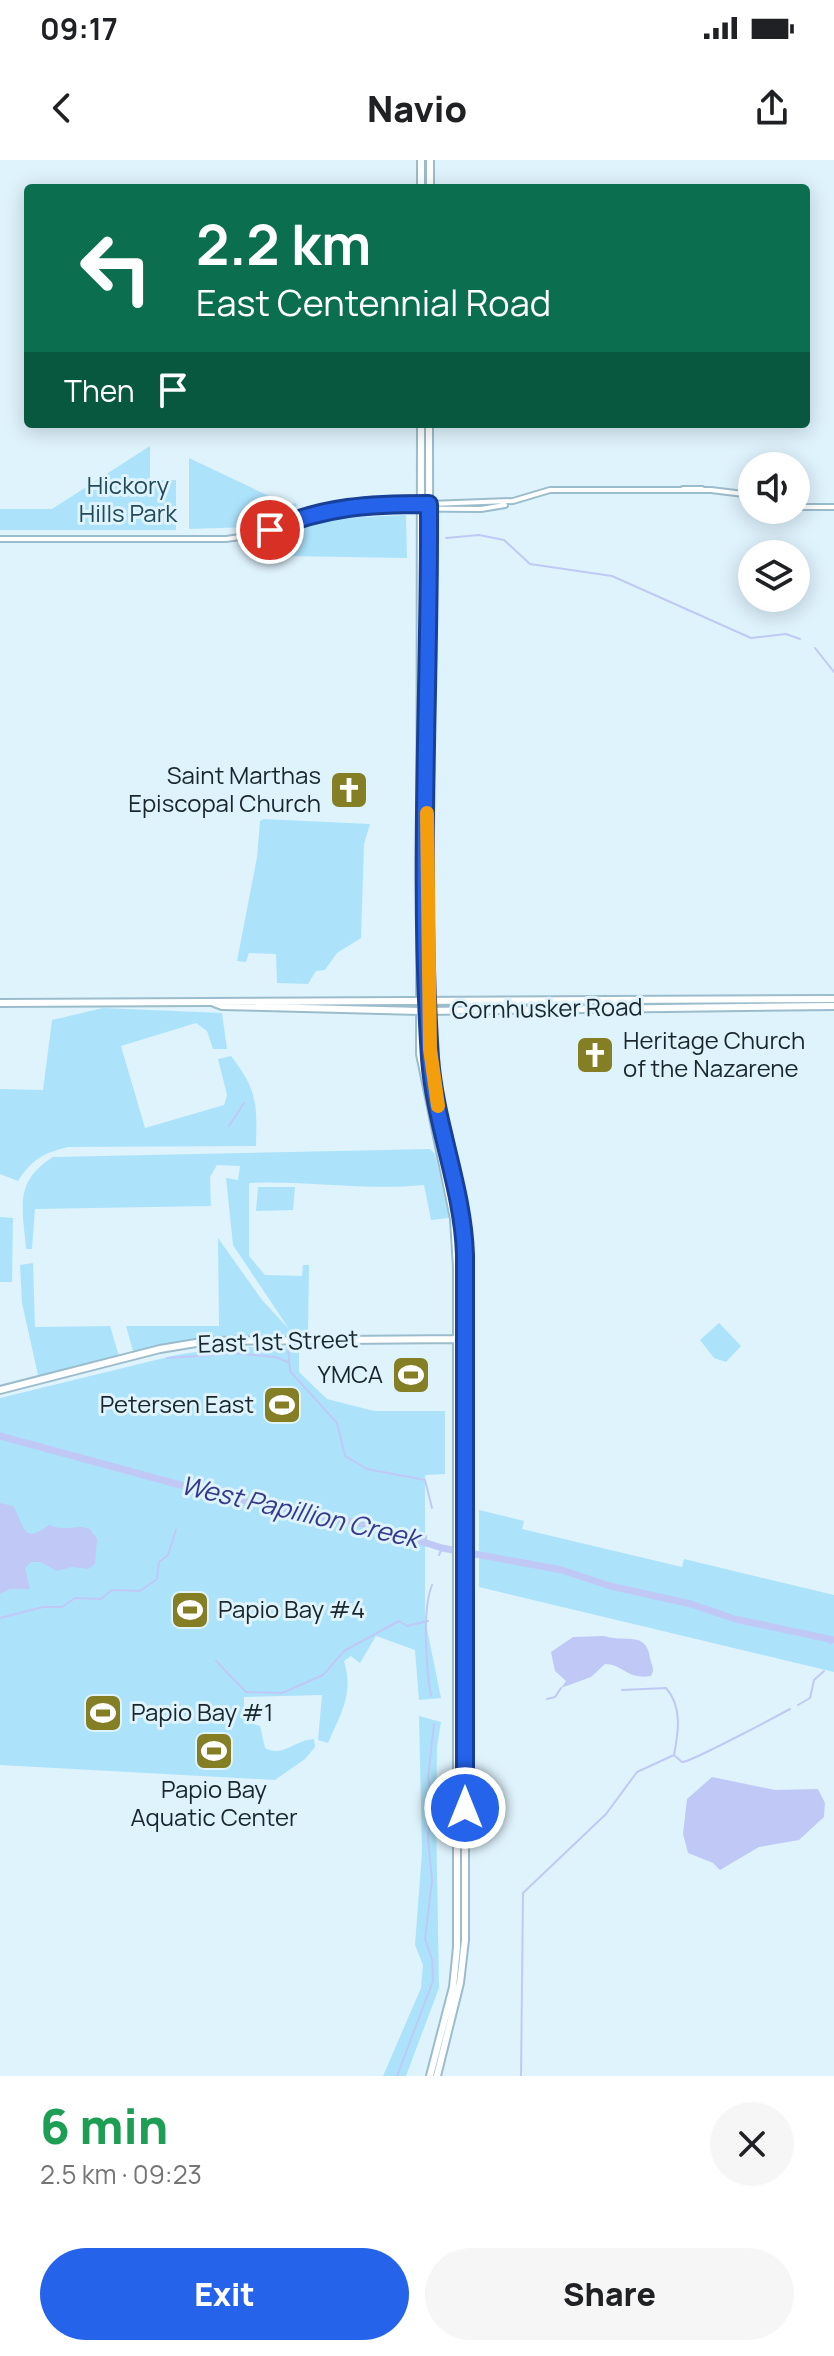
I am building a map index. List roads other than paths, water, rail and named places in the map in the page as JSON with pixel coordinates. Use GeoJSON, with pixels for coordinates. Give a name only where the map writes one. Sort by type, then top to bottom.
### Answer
{"type":"FeatureCollection","features":[{"type":"Feature","properties":{"kind":"main road"},"geometry":{"type":"LineString","coordinates":[[421,160],[421,184]]}},
{"type":"Feature","properties":{"kind":"main road"},"geometry":{"type":"LineString","coordinates":[[430,160],[430,184]]}},
{"type":"Feature","properties":{"kind":"main road"},"geometry":{"type":"LineString","coordinates":[[421,428],[425,507],[430,1033],[433,1081],[456,1239],[462,1339]]}},
{"type":"Feature","properties":{"kind":"main road"},"geometry":{"type":"LineString","coordinates":[[429,428],[425,507],[420,1027],[425,1089],[456,1192],[465,1245],[457,1958],[430,2076]]}},
{"type":"Feature","properties":{"kind":"main road"},"geometry":{"type":"LineString","coordinates":[[397,1001],[413,996],[419,973]]}},
{"type":"Feature","properties":{"kind":"main road"},"geometry":{"type":"LineString","coordinates":[[429,981],[433,992],[441,997],[538,1000]]}},
{"type":"Feature","properties":{"kind":"main road","name":"Cornhusker Road"},"geometry":{"type":"LineString","coordinates":[[0,1003],[834,999]]}},
{"type":"Feature","properties":{"kind":"main road"},"geometry":{"type":"LineString","coordinates":[[549,1009],[552,1005],[613,1000]]}},
{"type":"Feature","properties":{"kind":"main road","name":"Cornhusker Road"},"geometry":{"type":"LineString","coordinates":[[214,1003],[222,1006],[420,1011],[834,1006]]}},
{"type":"Feature","properties":{"kind":"main road"},"geometry":{"type":"LineString","coordinates":[[396,1010],[413,1016],[420,1027]]}},
{"type":"Feature","properties":{"kind":"main road"},"geometry":{"type":"LineString","coordinates":[[430,1033],[436,1015],[448,1010]]}},
{"type":"Feature","properties":{"kind":"main road","name":"East 1st Street"},"geometry":{"type":"LineString","coordinates":[[0,1390],[37,1383],[160,1349],[208,1341],[462,1339]]}},
{"type":"Feature","properties":{"kind":"main road"},"geometry":{"type":"LineString","coordinates":[[437,2076],[465,1950],[461,1572]]}},
{"type":"Feature","properties":{"kind":"street"},"geometry":{"type":"LineString","coordinates":[[0,539],[226,539],[258,534],[307,514],[342,508],[499,507],[550,490],[712,490],[738,493]]}},
{"type":"Feature","properties":{"kind":"street"},"geometry":{"type":"LineString","coordinates":[[810,507],[834,507]]}},
{"type":"Feature","properties":{"kind":"waterway"},"geometry":{"type":"LineString","coordinates":[[446,538],[479,535],[504,540],[530,564],[612,576],[751,638],[786,634],[800,639]]}},
{"type":"Feature","properties":{"kind":"waterway"},"geometry":{"type":"LineString","coordinates":[[815,648],[834,672]]}},
{"type":"Feature","properties":{"kind":"waterway"},"geometry":{"type":"LineString","coordinates":[[229,1126],[244,1103]]}},
{"type":"Feature","properties":{"kind":"waterway"},"geometry":{"type":"LineString","coordinates":[[288,1348],[290,1371],[337,1423],[345,1456],[367,1469],[425,1480],[432,1508]]}},
{"type":"Feature","properties":{"kind":"waterway"},"geometry":{"type":"LineString","coordinates":[[234,1353],[275,1357],[288,1362]]}},
{"type":"Feature","properties":{"kind":"waterway"},"geometry":{"type":"LineString","coordinates":[[167,1358],[227,1354]]}},
{"type":"Feature","properties":{"kind":"waterway","name":"West Papillion Creek"},"geometry":{"type":"LineString","coordinates":[[0,1436],[221,1496],[373,1526],[442,1548],[562,1570],[610,1586],[691,1604],[735,1619],[834,1640]]}},
{"type":"Feature","properties":{"kind":"waterway","name":"West Papillion Creek"},"geometry":{"type":"LineString","coordinates":[[192,1494],[195,1490]]}},
{"type":"Feature","properties":{"kind":"waterway"},"geometry":{"type":"LineString","coordinates":[[0,1618],[43,1607],[62,1607],[75,1598],[101,1599],[112,1590],[140,1591],[157,1579],[159,1562],[168,1555],[176,1530]]}},
{"type":"Feature","properties":{"kind":"waterway","name":"West Papillion Creek"},"geometry":{"type":"LineString","coordinates":[[426,1536],[426,1543]]}},
{"type":"Feature","properties":{"kind":"waterway","name":"West Papillion Creek"},"geometry":{"type":"LineString","coordinates":[[439,1555],[442,1548]]}},
{"type":"Feature","properties":{"kind":"waterway"},"geometry":{"type":"LineString","coordinates":[[431,1696],[426,1623],[432,1585]]}},
{"type":"Feature","properties":{"kind":"waterway"},"geometry":{"type":"LineString","coordinates":[[216,1661],[246,1692],[282,1693],[323,1675],[344,1651],[399,1621],[407,1626],[428,1621]]}},
{"type":"Feature","properties":{"kind":"waterway","name":"West Papillion Creek"},"geometry":{"type":"LineString","coordinates":[[830,1644],[832,1640]]}},
{"type":"Feature","properties":{"kind":"waterway"},"geometry":{"type":"LineString","coordinates":[[798,1705],[810,1698],[814,1680],[824,1671]]}},
{"type":"Feature","properties":{"kind":"waterway"},"geometry":{"type":"LineString","coordinates":[[547,1699],[555,1697],[561,1688]]}},
{"type":"Feature","properties":{"kind":"waterway"},"geometry":{"type":"LineString","coordinates":[[521,2076],[523,1893],[606,1814],[637,1772],[674,1755],[677,1712],[666,1688],[622,1690]]}},
{"type":"Feature","properties":{"kind":"waterway"},"geometry":{"type":"LineString","coordinates":[[675,1756],[682,1762],[688,1760],[790,1709]]}},
{"type":"Feature","properties":{"kind":"waterway"},"geometry":{"type":"LineString","coordinates":[[397,2076],[433,1981],[432,1959],[425,1939],[432,1881],[428,1838],[432,1798],[428,1777],[434,1724]]}},
{"type":"Feature","properties":{"kind":"place","name":"Saint Marthas Episcopal Church"},"geometry":{"type":"Point","coordinates":[349,790]}},
{"type":"Feature","properties":{"kind":"place","name":"Heritage Church of the Nazarene"},"geometry":{"type":"Point","coordinates":[595,1055]}},
{"type":"Feature","properties":{"kind":"place","name":"YMCA"},"geometry":{"type":"Point","coordinates":[411,1375]}},
{"type":"Feature","properties":{"kind":"place","name":"Petersen East"},"geometry":{"type":"Point","coordinates":[282,1405]}},
{"type":"Feature","properties":{"kind":"place","name":"Papio Bay #4"},"geometry":{"type":"Point","coordinates":[190,1610]}},
{"type":"Feature","properties":{"kind":"place","name":"Papio Bay #1"},"geometry":{"type":"Point","coordinates":[103,1713]}},
{"type":"Feature","properties":{"kind":"place","name":"Papio Bay Aquatic Center"},"geometry":{"type":"Point","coordinates":[214,1751]}},
{"type":"Feature","properties":{"kind":"park label","name":"Hickory Hills Park"},"geometry":{"type":"Point","coordinates":[128,500]}}]}
